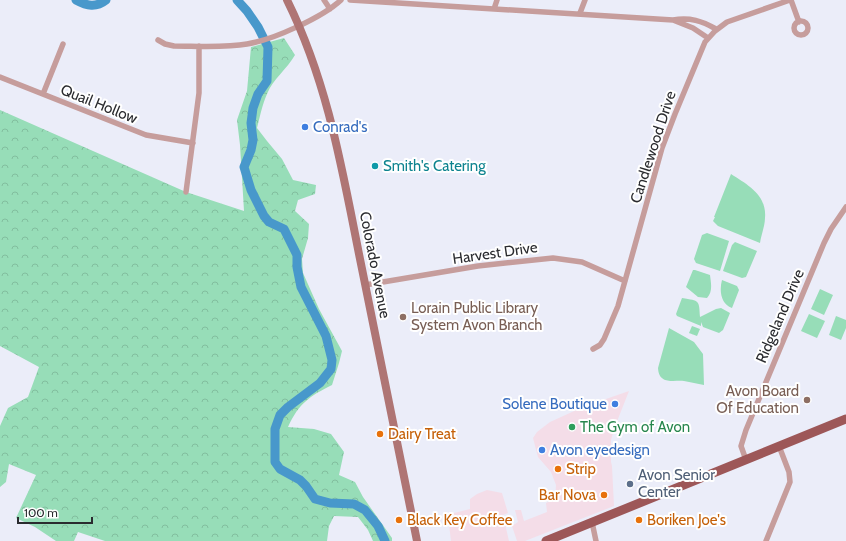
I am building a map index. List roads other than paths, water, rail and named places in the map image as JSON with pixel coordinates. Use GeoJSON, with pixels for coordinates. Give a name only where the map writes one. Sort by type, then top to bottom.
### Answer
{"type":"FeatureCollection","features":[{"type":"Feature","properties":{"kind":"main road","name":"Colorado Avenue"},"geometry":{"type":"LineString","coordinates":[[287,0],[316,70],[332,126],[417,541]]}},
{"type":"Feature","properties":{"kind":"main road"},"geometry":{"type":"LineString","coordinates":[[546,541],[846,419]]}},
{"type":"Feature","properties":{"kind":"street"},"geometry":{"type":"LineString","coordinates":[[324,0],[330,9]]}},
{"type":"Feature","properties":{"kind":"street"},"geometry":{"type":"LineString","coordinates":[[158,40],[170,46],[240,45],[271,37],[299,26],[330,9],[341,0]]}},
{"type":"Feature","properties":{"kind":"street"},"geometry":{"type":"LineString","coordinates":[[350,0],[673,20],[685,18],[704,22],[716,29]]}},
{"type":"Feature","properties":{"kind":"street"},"geometry":{"type":"LineString","coordinates":[[494,9],[497,0]]}},
{"type":"Feature","properties":{"kind":"street"},"geometry":{"type":"LineString","coordinates":[[580,14],[585,0]]}},
{"type":"Feature","properties":{"kind":"street"},"geometry":{"type":"LineString","coordinates":[[791,0],[799,22]]}},
{"type":"Feature","properties":{"kind":"street","name":"Candlewood Drive"},"geometry":{"type":"LineString","coordinates":[[593,348],[602,342],[618,306],[664,144],[678,107],[708,38],[716,29],[731,20],[791,0]]}},
{"type":"Feature","properties":{"kind":"street"},"geometry":{"type":"LineString","coordinates":[[673,20],[693,28],[708,38]]}},
{"type":"Feature","properties":{"kind":"street"},"geometry":{"type":"LineString","coordinates":[[43,94],[63,44]]}},
{"type":"Feature","properties":{"kind":"street"},"geometry":{"type":"LineString","coordinates":[[186,192],[200,90],[199,46]]}},
{"type":"Feature","properties":{"kind":"street","name":"Quail Hollow"},"geometry":{"type":"LineString","coordinates":[[0,77],[146,135],[193,143]]}},
{"type":"Feature","properties":{"kind":"street","name":"Ridgeland Drive"},"geometry":{"type":"LineString","coordinates":[[746,460],[742,446],[746,430],[824,243],[831,229],[846,207]]}},
{"type":"Feature","properties":{"kind":"street","name":"Harvest Drive"},"geometry":{"type":"LineString","coordinates":[[365,285],[478,266],[553,258],[582,262],[625,280]]}},
{"type":"Feature","properties":{"kind":"street"},"geometry":{"type":"LineString","coordinates":[[766,541],[790,482],[789,472],[779,446]]}},
{"type":"Feature","properties":{"kind":"street"},"geometry":{"type":"LineString","coordinates":[[592,522],[596,541]]}},
{"type":"Feature","properties":{"kind":"waterway"},"geometry":{"type":"LineString","coordinates":[[76,0],[84,4],[91,5],[99,4],[106,0]]}},
{"type":"Feature","properties":{"kind":"waterway"},"geometry":{"type":"LineString","coordinates":[[237,0],[258,27],[268,47],[267,81],[258,94],[253,108],[251,123],[253,140],[251,150],[244,167],[251,190],[264,216],[269,222],[284,229],[297,255],[297,267],[301,287],[326,336],[332,360],[331,369],[320,383],[288,407],[280,415],[275,429],[275,462],[280,469],[300,480],[315,499],[330,503],[354,504],[365,510],[378,526],[385,541]]}},
{"type":"Feature","properties":{"kind":"place","name":"Conrad's"},"geometry":{"type":"Point","coordinates":[305,127]}},
{"type":"Feature","properties":{"kind":"place","name":"Smith's Catering"},"geometry":{"type":"Point","coordinates":[375,166]}},
{"type":"Feature","properties":{"kind":"place","name":"Lorain Public Library System Avon Branch"},"geometry":{"type":"Point","coordinates":[403,317]}},
{"type":"Feature","properties":{"kind":"place","name":"Avon Board Of Education"},"geometry":{"type":"Point","coordinates":[807,400]}},
{"type":"Feature","properties":{"kind":"place","name":"Solene Boutique"},"geometry":{"type":"Point","coordinates":[615,404]}},
{"type":"Feature","properties":{"kind":"place","name":"The Gym of Avon"},"geometry":{"type":"Point","coordinates":[572,427]}},
{"type":"Feature","properties":{"kind":"place","name":"Dairy Treat"},"geometry":{"type":"Point","coordinates":[380,434]}},
{"type":"Feature","properties":{"kind":"place","name":"Avon eyedesign"},"geometry":{"type":"Point","coordinates":[542,450]}},
{"type":"Feature","properties":{"kind":"place","name":"Strip"},"geometry":{"type":"Point","coordinates":[558,469]}},
{"type":"Feature","properties":{"kind":"place","name":"Avon Senior Center"},"geometry":{"type":"Point","coordinates":[630,484]}},
{"type":"Feature","properties":{"kind":"place","name":"Bar Nova"},"geometry":{"type":"Point","coordinates":[604,495]}},
{"type":"Feature","properties":{"kind":"place","name":"Black Key Coffee"},"geometry":{"type":"Point","coordinates":[399,520]}},
{"type":"Feature","properties":{"kind":"place","name":"Boriken Joe's"},"geometry":{"type":"Point","coordinates":[639,520]}}]}
